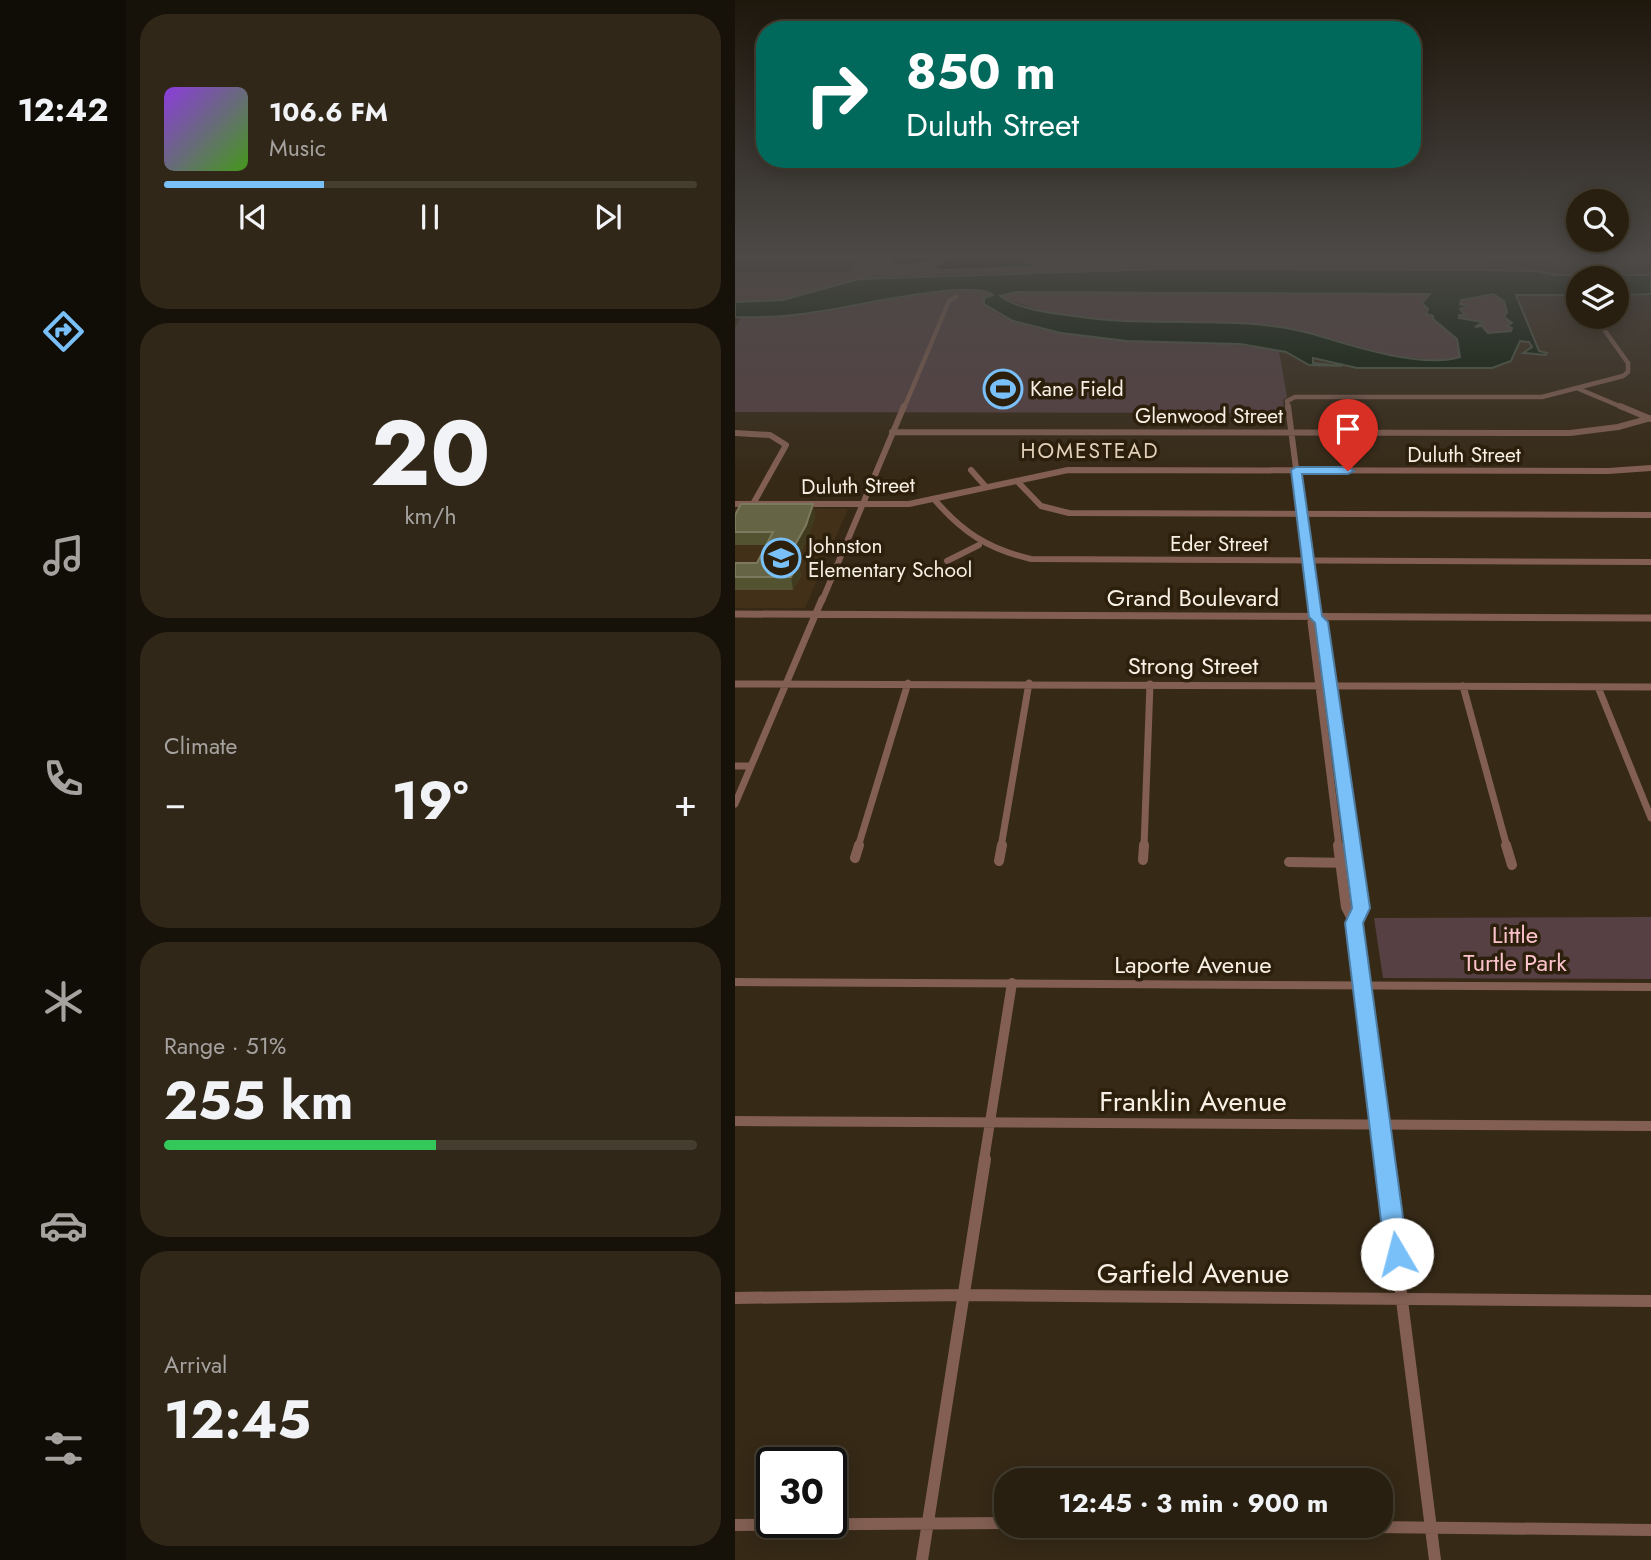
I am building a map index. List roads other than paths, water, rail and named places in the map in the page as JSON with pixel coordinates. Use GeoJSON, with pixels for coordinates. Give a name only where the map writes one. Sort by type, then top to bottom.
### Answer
{"type":"FeatureCollection","features":[{"type":"Feature","properties":{"kind":"street"},"geometry":{"type":"LineString","coordinates":[[735,804],[937,329]]}},
{"type":"Feature","properties":{"kind":"street"},"geometry":{"type":"LineString","coordinates":[[1354,923],[1361,908],[1321,622],[1315,617],[1289,399],[1526,398],[1579,388],[1623,376],[1630,367],[1603,329]]}},
{"type":"Feature","properties":{"kind":"street"},"geometry":{"type":"LineString","coordinates":[[1579,388],[1651,419]]}},
{"type":"Feature","properties":{"kind":"street","name":"Glenwood Street"},"geometry":{"type":"LineString","coordinates":[[892,432],[1570,433],[1618,427],[1651,419]]}},
{"type":"Feature","properties":{"kind":"street"},"geometry":{"type":"LineString","coordinates":[[735,433],[779,438],[786,445],[753,503]]}},
{"type":"Feature","properties":{"kind":"street","name":"Duluth Street"},"geometry":{"type":"LineString","coordinates":[[735,503],[909,504],[1068,470],[1608,471],[1651,468]]}},
{"type":"Feature","properties":{"kind":"street"},"geometry":{"type":"LineString","coordinates":[[971,470],[986,487]]}},
{"type":"Feature","properties":{"kind":"street"},"geometry":{"type":"LineString","coordinates":[[1017,481],[1041,506],[1062,513],[1651,514]]}},
{"type":"Feature","properties":{"kind":"street","name":"Eder Street"},"geometry":{"type":"LineString","coordinates":[[934,499],[957,527],[979,545],[1013,556],[1061,561],[1651,562]]}},
{"type":"Feature","properties":{"kind":"street"},"geometry":{"type":"LineString","coordinates":[[947,561],[979,545]]}},
{"type":"Feature","properties":{"kind":"street","name":"Grand Boulevard"},"geometry":{"type":"LineString","coordinates":[[735,614],[1651,618]]}},
{"type":"Feature","properties":{"kind":"street"},"geometry":{"type":"LineString","coordinates":[[1315,617],[1311,622],[1340,863],[1346,907],[1354,923],[1363,986],[1435,1560]]}},
{"type":"Feature","properties":{"kind":"street"},"geometry":{"type":"LineString","coordinates":[[856,858],[908,683]]}},
{"type":"Feature","properties":{"kind":"street"},"geometry":{"type":"LineString","coordinates":[[999,860],[1029,683]]}},
{"type":"Feature","properties":{"kind":"street","name":"Strong Street"},"geometry":{"type":"LineString","coordinates":[[735,684],[1651,687]]}},
{"type":"Feature","properties":{"kind":"street"},"geometry":{"type":"LineString","coordinates":[[1143,860],[1150,684]]}},
{"type":"Feature","properties":{"kind":"street"},"geometry":{"type":"LineString","coordinates":[[1463,686],[1512,865]]}},
{"type":"Feature","properties":{"kind":"street"},"geometry":{"type":"LineString","coordinates":[[1598,687],[1651,818]]}},
{"type":"Feature","properties":{"kind":"street"},"geometry":{"type":"LineString","coordinates":[[735,766],[751,766]]}},
{"type":"Feature","properties":{"kind":"street"},"geometry":{"type":"LineString","coordinates":[[1289,862],[1355,863]]}},
{"type":"Feature","properties":{"kind":"street","name":"Laporte Avenue"},"geometry":{"type":"LineString","coordinates":[[735,982],[1651,987]]}},
{"type":"Feature","properties":{"kind":"street"},"geometry":{"type":"LineString","coordinates":[[922,1560],[1012,984]]}},
{"type":"Feature","properties":{"kind":"street","name":"Franklin Avenue"},"geometry":{"type":"LineString","coordinates":[[735,1121],[1651,1126]]}},
{"type":"Feature","properties":{"kind":"street","name":"Garfield Avenue"},"geometry":{"type":"LineString","coordinates":[[735,1298],[964,1295],[1651,1300]]}},
{"type":"Feature","properties":{"kind":"street"},"geometry":{"type":"LineString","coordinates":[[735,1525],[994,1524]]}},
{"type":"Feature","properties":{"kind":"street"},"geometry":{"type":"LineString","coordinates":[[1393,1527],[1651,1530]]}},
{"type":"Feature","properties":{"kind":"place","name":"Kane Field"},"geometry":{"type":"Point","coordinates":[1003,389]}},
{"type":"Feature","properties":{"kind":"place","name":"Johnston Elementary School"},"geometry":{"type":"Point","coordinates":[781,558]}},
{"type":"Feature","properties":{"kind":"district","name":"HOMESTEAD"},"geometry":{"type":"Point","coordinates":[1090,451]}},
{"type":"Feature","properties":{"kind":"park label","name":"Little Turtle Park"},"geometry":{"type":"Point","coordinates":[1515,948]}}]}
